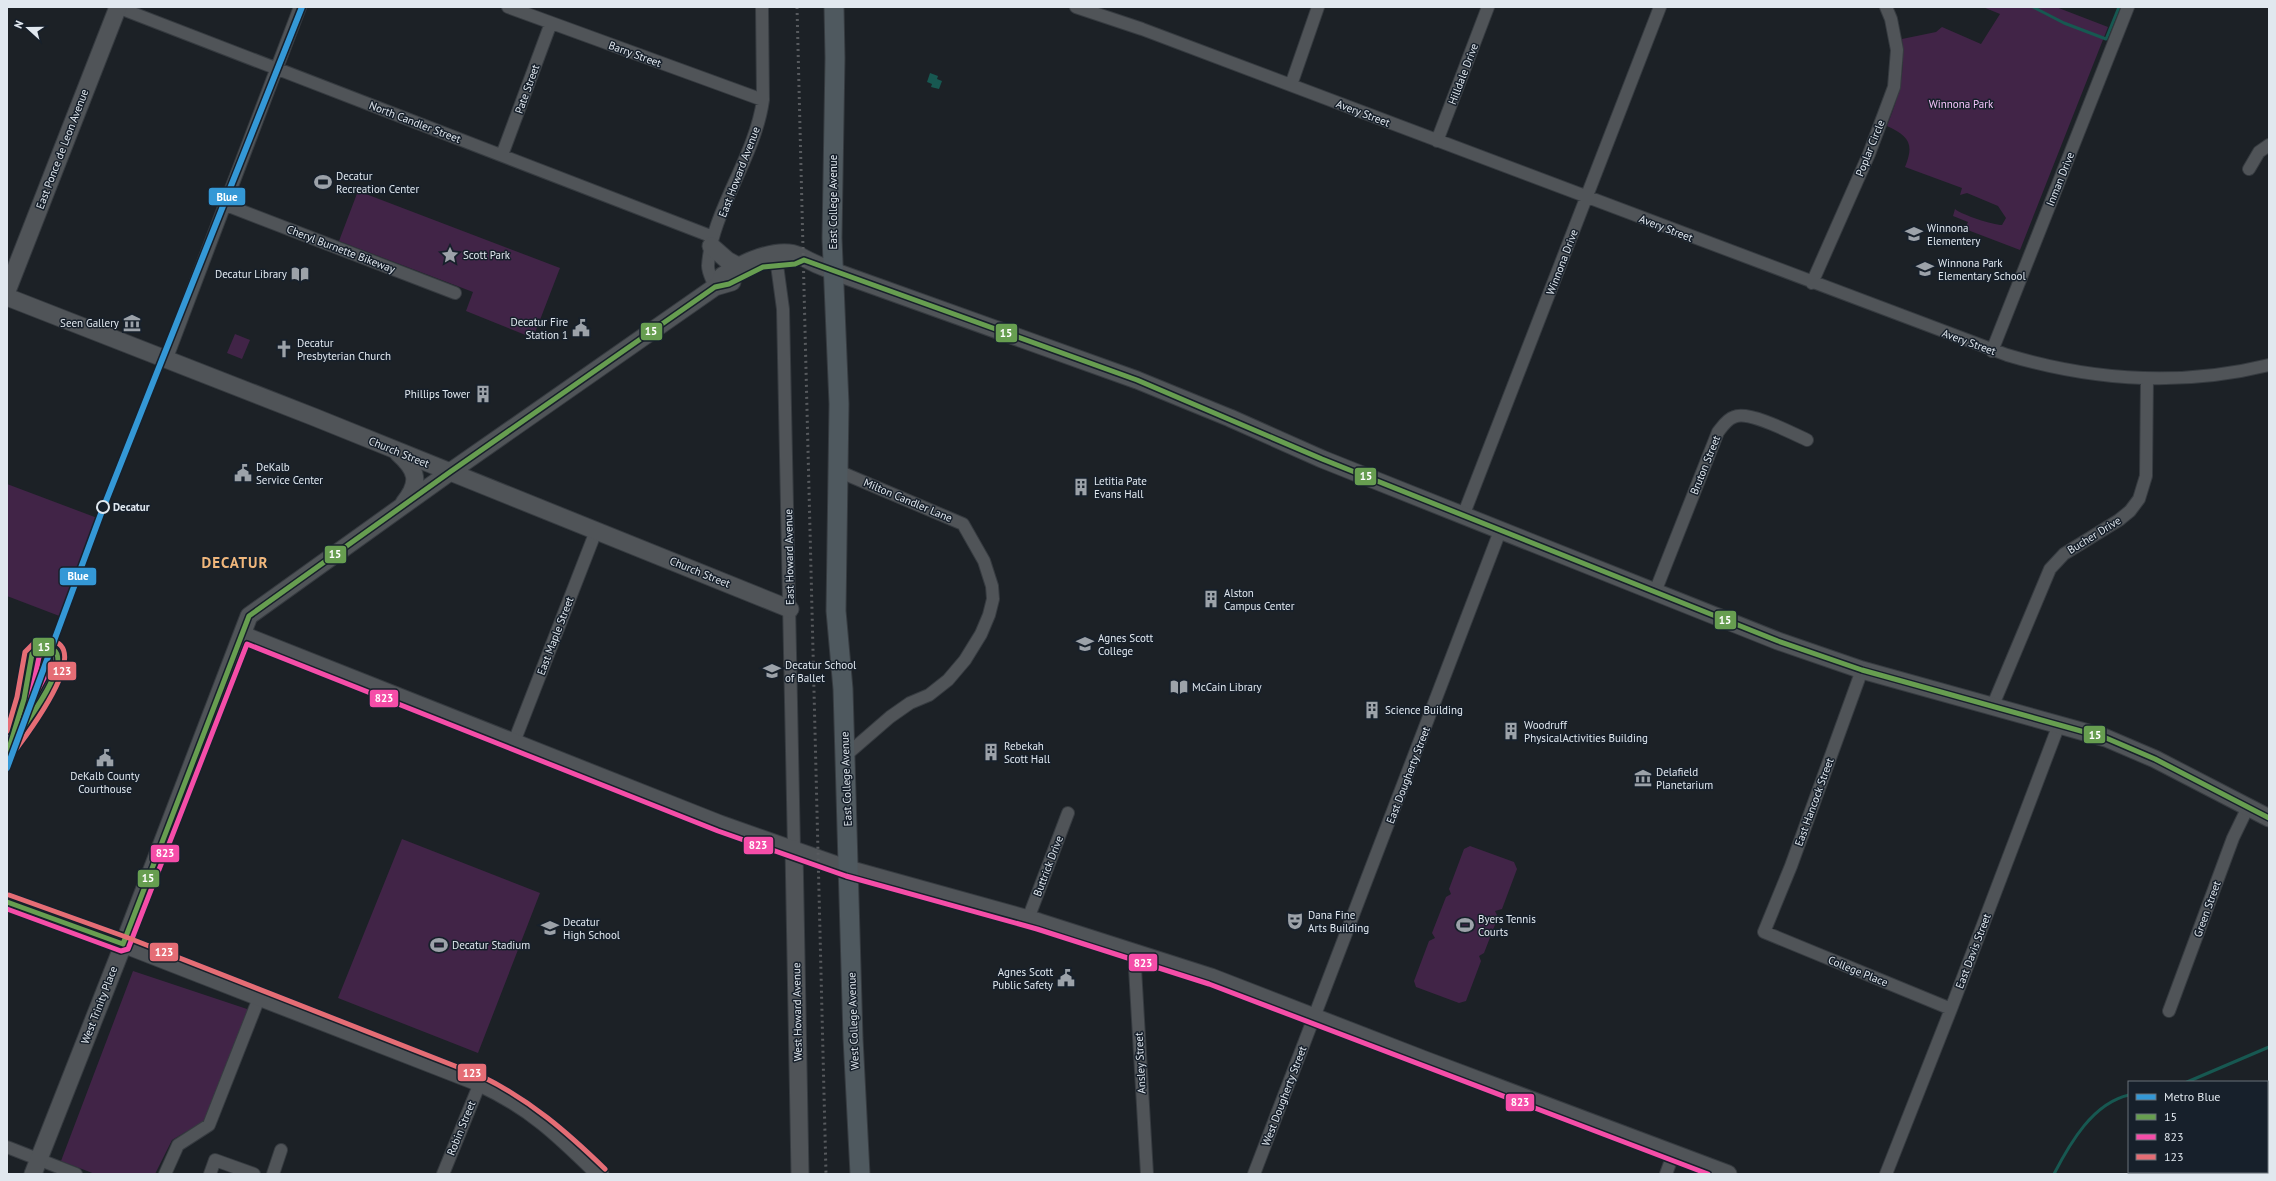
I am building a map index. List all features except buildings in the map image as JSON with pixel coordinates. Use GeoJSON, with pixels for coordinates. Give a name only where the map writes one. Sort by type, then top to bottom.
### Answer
{"type":"FeatureCollection","features":[{"type":"Feature","properties":{"kind":"main road","name":"East College Avenue"},"geometry":{"type":"LineString","coordinates":[[834,7],[833,271],[839,404],[838,516],[846,617],[843,689],[848,869]]}},
{"type":"Feature","properties":{"kind":"main road","name":"West College Avenue"},"geometry":{"type":"LineString","coordinates":[[848,869],[860,1174]]}},
{"type":"Feature","properties":{"kind":"street","name":"North Candler Street"},"geometry":{"type":"LineString","coordinates":[[118,7],[502,155],[712,241]]}},
{"type":"Feature","properties":{"kind":"street","name":"East Ponce de Leon Avenue"},"geometry":{"type":"LineString","coordinates":[[7,291],[118,7]]}},
{"type":"Feature","properties":{"kind":"street"},"geometry":{"type":"LineString","coordinates":[[166,360],[300,7]]}},
{"type":"Feature","properties":{"kind":"street","name":"East Howard Avenue"},"geometry":{"type":"LineString","coordinates":[[718,285],[708,268],[712,241],[752,144],[763,100],[762,7]]}},
{"type":"Feature","properties":{"kind":"street","name":"Avery Street"},"geometry":{"type":"LineString","coordinates":[[1076,7],[1142,29],[1992,351],[2051,368],[2147,379],[2235,374],[2269,365]]}},
{"type":"Feature","properties":{"kind":"street"},"geometry":{"type":"LineString","coordinates":[[1290,85],[1318,7]]}},
{"type":"Feature","properties":{"kind":"street","name":"Hilldale Drive"},"geometry":{"type":"LineString","coordinates":[[1437,141],[1488,7]]}},
{"type":"Feature","properties":{"kind":"street","name":"Winnona Drive"},"geometry":{"type":"LineString","coordinates":[[1462,516],[1587,198],[1660,7]]}},
{"type":"Feature","properties":{"kind":"street","name":"Poplar Circle"},"geometry":{"type":"LineString","coordinates":[[1812,283],[1869,154],[1894,87],[1897,50],[1891,19],[1886,7]]}},
{"type":"Feature","properties":{"kind":"street","name":"Inman Drive"},"geometry":{"type":"LineString","coordinates":[[1992,351],[2128,7]]}},
{"type":"Feature","properties":{"kind":"street","name":"Barry Street"},"geometry":{"type":"LineString","coordinates":[[512,8],[763,100]]}},
{"type":"Feature","properties":{"kind":"street","name":"Pate Street"},"geometry":{"type":"LineString","coordinates":[[502,155],[551,23]]}},
{"type":"Feature","properties":{"kind":"street"},"geometry":{"type":"LineString","coordinates":[[2249,169],[2259,152],[2269,145]]}},
{"type":"Feature","properties":{"kind":"street","name":"Cheryl Burnette Bikeway"},"geometry":{"type":"LineString","coordinates":[[226,205],[455,293]]}},
{"type":"Feature","properties":{"kind":"street"},"geometry":{"type":"LineString","coordinates":[[712,241],[727,260],[738,266]]}},
{"type":"Feature","properties":{"kind":"street"},"geometry":{"type":"LineString","coordinates":[[804,260],[799,264],[770,265],[753,270],[728,284],[718,285],[722,276],[759,256],[780,254],[800,256],[804,260],[833,271],[1137,380],[1462,516],[1778,641],[1862,670],[1993,705],[2058,726],[2106,738],[2155,759],[2269,818]]}},
{"type":"Feature","properties":{"kind":"street","name":"East Howard Avenue"},"geometry":{"type":"LineString","coordinates":[[770,265],[782,309],[790,609],[794,849]]}},
{"type":"Feature","properties":{"kind":"street","name":"West Trinity Place"},"geometry":{"type":"LineString","coordinates":[[36,1167],[124,944],[249,616],[450,472],[718,285]]}},
{"type":"Feature","properties":{"kind":"street","name":"Church Street"},"geometry":{"type":"LineString","coordinates":[[7,297],[450,472],[790,609]]}},
{"type":"Feature","properties":{"kind":"street","name":"Bucher Drive"},"geometry":{"type":"LineString","coordinates":[[1993,705],[2050,569],[2064,554],[2119,520],[2130,511],[2139,500],[2146,476],[2147,379]]}},
{"type":"Feature","properties":{"kind":"street","name":"Bruton Street"},"geometry":{"type":"LineString","coordinates":[[1655,592],[1718,432],[1725,423],[1734,416],[1750,416],[1807,440]]}},
{"type":"Feature","properties":{"kind":"street"},"geometry":{"type":"LineString","coordinates":[[397,451],[412,466],[415,479],[410,494],[398,509]]}},
{"type":"Feature","properties":{"kind":"street","name":"Milton Candler Lane"},"geometry":{"type":"LineString","coordinates":[[838,471],[963,524],[984,561],[992,586],[993,599],[989,615],[981,634],[965,660],[948,680],[929,695],[910,702],[890,717],[845,756]]}},
{"type":"Feature","properties":{"kind":"street","name":"East Maple Street"},"geometry":{"type":"LineString","coordinates":[[514,742],[596,531]]}},
{"type":"Feature","properties":{"kind":"street","name":"East Dougherty Street"},"geometry":{"type":"LineString","coordinates":[[1314,1018],[1500,531]]}},
{"type":"Feature","properties":{"kind":"street"},"geometry":{"type":"LineString","coordinates":[[243,634],[720,824],[848,869],[1028,919],[1134,951],[1211,977],[1314,1018],[1674,1152],[1728,1174]]}},
{"type":"Feature","properties":{"kind":"street"},"geometry":{"type":"LineString","coordinates":[[39,647],[49,647],[56,652],[58,656],[56,671],[47,690],[9,750],[24,699],[32,654],[39,647]]}},
{"type":"Feature","properties":{"kind":"street","name":"East Hancock Street"},"geometry":{"type":"LineString","coordinates":[[1764,932],[1791,866],[1862,670]]}},
{"type":"Feature","properties":{"kind":"street","name":"East Davis Street"},"geometry":{"type":"LineString","coordinates":[[1886,1174],[1951,1009],[2058,726]]}},
{"type":"Feature","properties":{"kind":"street","name":"Green Street"},"geometry":{"type":"LineString","coordinates":[[2169,1011],[2233,838],[2248,808]]}},
{"type":"Feature","properties":{"kind":"street","name":"Buttrick Drive"},"geometry":{"type":"LineString","coordinates":[[1028,919],[1068,813]]}},
{"type":"Feature","properties":{"kind":"street","name":"West Howard Avenue"},"geometry":{"type":"LineString","coordinates":[[794,849],[800,1174]]}},
{"type":"Feature","properties":{"kind":"street"},"geometry":{"type":"LineString","coordinates":[[7,902],[124,944],[259,998],[480,1083],[502,1093],[550,1126],[600,1174]]}},
{"type":"Feature","properties":{"kind":"street","name":"College Place"},"geometry":{"type":"LineString","coordinates":[[1764,932],[1951,1009]]}},
{"type":"Feature","properties":{"kind":"street","name":"Ansley Street"},"geometry":{"type":"LineString","coordinates":[[1134,951],[1147,1174]]}},
{"type":"Feature","properties":{"kind":"street"},"geometry":{"type":"LineString","coordinates":[[165,1174],[178,1146],[210,1126],[259,998]]}},
{"type":"Feature","properties":{"kind":"street","name":"West Dougherty Street"},"geometry":{"type":"LineString","coordinates":[[1254,1174],[1314,1018]]}},
{"type":"Feature","properties":{"kind":"street","name":"Robin Street"},"geometry":{"type":"LineString","coordinates":[[443,1174],[480,1083]]}},
{"type":"Feature","properties":{"kind":"street"},"geometry":{"type":"LineString","coordinates":[[7,1147],[36,1167],[76,1174]]}},
{"type":"Feature","properties":{"kind":"street"},"geometry":{"type":"LineString","coordinates":[[272,1174],[281,1150]]}},
{"type":"Feature","properties":{"kind":"street"},"geometry":{"type":"LineString","coordinates":[[1666,1174],[1674,1152]]}},
{"type":"Feature","properties":{"kind":"street"},"geometry":{"type":"LineString","coordinates":[[210,1174],[216,1160],[254,1174]]}},
{"type":"Feature","properties":{"kind":"green space","name":"Winnona Park"},"geometry":{"type":"Polygon","coordinates":[[[1983,7],[2056,7],[2108,27],[2020,250],[1965,229],[1968,222],[1953,216],[1955,209],[1971,217],[1998,225],[2002,225],[2006,218],[1998,206],[1967,193],[1960,195],[1962,188],[1905,167],[1909,152],[1908,141],[1900,133],[1887,126],[1895,104],[1902,74],[1902,39],[1936,32],[1942,27],[1981,44],[2000,14],[1983,7]]]}},
{"type":"Feature","properties":{"kind":"green space","name":"Scott Park"},"geometry":{"type":"Polygon","coordinates":[[[358,191],[560,268],[533,338],[466,311],[473,292],[339,241],[358,191]]]}},
{"type":"Feature","properties":{"kind":"green space"},"geometry":{"type":"Polygon","coordinates":[[[235,334],[250,340],[242,359],[227,353],[235,334]]]}},
{"type":"Feature","properties":{"kind":"green space"},"geometry":{"type":"Polygon","coordinates":[[[7,484],[100,519],[62,617],[7,596],[7,484]]]}},
{"type":"Feature","properties":{"kind":"green space","name":"Decatur Stadium"},"geometry":{"type":"Polygon","coordinates":[[[402,839],[540,893],[478,1053],[338,998],[402,839]]]}},
{"type":"Feature","properties":{"kind":"green space","name":"Byers Tennis Courts"},"geometry":{"type":"Polygon","coordinates":[[[1470,846],[1514,862],[1517,869],[1502,909],[1495,911],[1498,917],[1484,953],[1479,956],[1481,961],[1466,1001],[1459,1003],[1416,987],[1414,981],[1429,941],[1435,938],[1432,933],[1446,897],[1451,894],[1449,889],[1464,849],[1470,846]]]}},
{"type":"Feature","properties":{"kind":"green space"},"geometry":{"type":"Polygon","coordinates":[[[133,971],[250,1010],[204,1121],[172,1140],[155,1174],[95,1174],[61,1161],[133,971]]]}},
{"type":"Feature","properties":{"kind":"shaded area"},"geometry":{"type":"Polygon","coordinates":[[[930,73],[938,76],[937,79],[942,81],[939,89],[931,87],[932,84],[927,82],[930,73]]]}},
{"type":"Feature","properties":{"kind":"waterway"},"geometry":{"type":"LineString","coordinates":[[2033,7],[2064,23],[2106,39],[2119,7]]}},
{"type":"Feature","properties":{"kind":"waterway"},"geometry":{"type":"LineString","coordinates":[[2189,1081],[2269,1047]]}},
{"type":"Feature","properties":{"kind":"waterway"},"geometry":{"type":"LineString","coordinates":[[2054,1174],[2075,1137],[2094,1115],[2104,1106],[2116,1099],[2128,1095]]}},
{"type":"Feature","properties":{"kind":"railway"},"geometry":{"type":"LineString","coordinates":[[797,7],[826,1174]]}},
{"type":"Feature","properties":{"kind":"metro line","name":"Blue"},"geometry":{"type":"LineString","coordinates":[[7,768],[102,511],[302,7]]}},
{"type":"Feature","properties":{"kind":"transit line","name":"15"},"geometry":{"type":"LineString","coordinates":[[7,902],[123,944],[249,616],[450,472],[715,287],[729,284],[763,267],[795,264],[804,260],[1137,380],[1322,459],[1778,641],[1862,670],[2106,738],[2155,759],[2269,818]]}},
{"type":"Feature","properties":{"kind":"transit line","name":"123"},"geometry":{"type":"LineString","coordinates":[[7,731],[17,697],[25,652],[37,640],[56,642],[64,651],[64,666],[57,685],[47,704],[17,748]]}},
{"type":"Feature","properties":{"kind":"transit line","name":"823"},"geometry":{"type":"LineString","coordinates":[[7,909],[121,951],[128,949],[247,644],[718,831],[846,876],[1037,929],[1209,984],[1708,1174]]}},
{"type":"Feature","properties":{"kind":"transit line","name":"15"},"geometry":{"type":"LineString","coordinates":[[7,755],[24,699],[32,654],[39,647],[51,648],[54,650],[58,658],[51,683],[34,712],[11,744]]}},
{"type":"Feature","properties":{"kind":"transit line","name":"823"},"geometry":{"type":"LineString","coordinates":[[42,654],[49,655],[49,669],[29,706],[39,657],[42,654]]}},
{"type":"Feature","properties":{"kind":"transit line","name":"123"},"geometry":{"type":"LineString","coordinates":[[9,895],[126,937],[483,1077],[532,1106],[577,1142],[605,1169]]}},
{"type":"Feature","properties":{"kind":"place","name":"Decatur Recreation Center"},"geometry":{"type":"Point","coordinates":[323,182]}},
{"type":"Feature","properties":{"kind":"place","name":"Winnona Elementery"},"geometry":{"type":"Point","coordinates":[1914,234]}},
{"type":"Feature","properties":{"kind":"place","name":"Scott Park"},"geometry":{"type":"Point","coordinates":[450,255]}},
{"type":"Feature","properties":{"kind":"place","name":"Winnona Park Elementary School"},"geometry":{"type":"Point","coordinates":[1925,269]}},
{"type":"Feature","properties":{"kind":"place","name":"Decatur Library"},"geometry":{"type":"Point","coordinates":[300,274]}},
{"type":"Feature","properties":{"kind":"place","name":"Seen Gallery"},"geometry":{"type":"Point","coordinates":[132,323]}},
{"type":"Feature","properties":{"kind":"place","name":"Decatur Fire Station 1"},"geometry":{"type":"Point","coordinates":[581,328]}},
{"type":"Feature","properties":{"kind":"place","name":"Decatur Presbyterian Church"},"geometry":{"type":"Point","coordinates":[284,349]}},
{"type":"Feature","properties":{"kind":"place","name":"Phillips Tower"},"geometry":{"type":"Point","coordinates":[483,394]}},
{"type":"Feature","properties":{"kind":"place","name":"DeKalb Service Center"},"geometry":{"type":"Point","coordinates":[243,473]}},
{"type":"Feature","properties":{"kind":"place","name":"Letitia Pate Evans Hall"},"geometry":{"type":"Point","coordinates":[1081,487]}},
{"type":"Feature","properties":{"kind":"place","name":"Decatur"},"geometry":{"type":"Point","coordinates":[103,507]}},
{"type":"Feature","properties":{"kind":"place","name":"Alston Campus Center"},"geometry":{"type":"Point","coordinates":[1211,599]}},
{"type":"Feature","properties":{"kind":"place","name":"Agnes Scott College"},"geometry":{"type":"Point","coordinates":[1085,644]}},
{"type":"Feature","properties":{"kind":"place","name":"Decatur School of Ballet"},"geometry":{"type":"Point","coordinates":[772,671]}},
{"type":"Feature","properties":{"kind":"place","name":"McCain Library"},"geometry":{"type":"Point","coordinates":[1179,687]}},
{"type":"Feature","properties":{"kind":"place","name":"Science Building"},"geometry":{"type":"Point","coordinates":[1372,710]}},
{"type":"Feature","properties":{"kind":"place","name":"Woodruff PhysicalActivities Building"},"geometry":{"type":"Point","coordinates":[1511,731]}},
{"type":"Feature","properties":{"kind":"place","name":"Rebekah Scott Hall"},"geometry":{"type":"Point","coordinates":[991,752]}},
{"type":"Feature","properties":{"kind":"place","name":"DeKalb County Courthouse"},"geometry":{"type":"Point","coordinates":[105,758]}},
{"type":"Feature","properties":{"kind":"place","name":"Delafield Planetarium"},"geometry":{"type":"Point","coordinates":[1643,778]}},
{"type":"Feature","properties":{"kind":"place","name":"Dana Fine Arts Building"},"geometry":{"type":"Point","coordinates":[1295,921]}},
{"type":"Feature","properties":{"kind":"place","name":"Byers Tennis Courts"},"geometry":{"type":"Point","coordinates":[1465,925]}},
{"type":"Feature","properties":{"kind":"place","name":"Decatur High School"},"geometry":{"type":"Point","coordinates":[550,928]}},
{"type":"Feature","properties":{"kind":"place","name":"Decatur Stadium"},"geometry":{"type":"Point","coordinates":[439,945]}},
{"type":"Feature","properties":{"kind":"place","name":"Agnes Scott Public Safety"},"geometry":{"type":"Point","coordinates":[1066,978]}},
{"type":"Feature","properties":{"kind":"district","name":"DECATUR"},"geometry":{"type":"Point","coordinates":[235,563]}}]}
